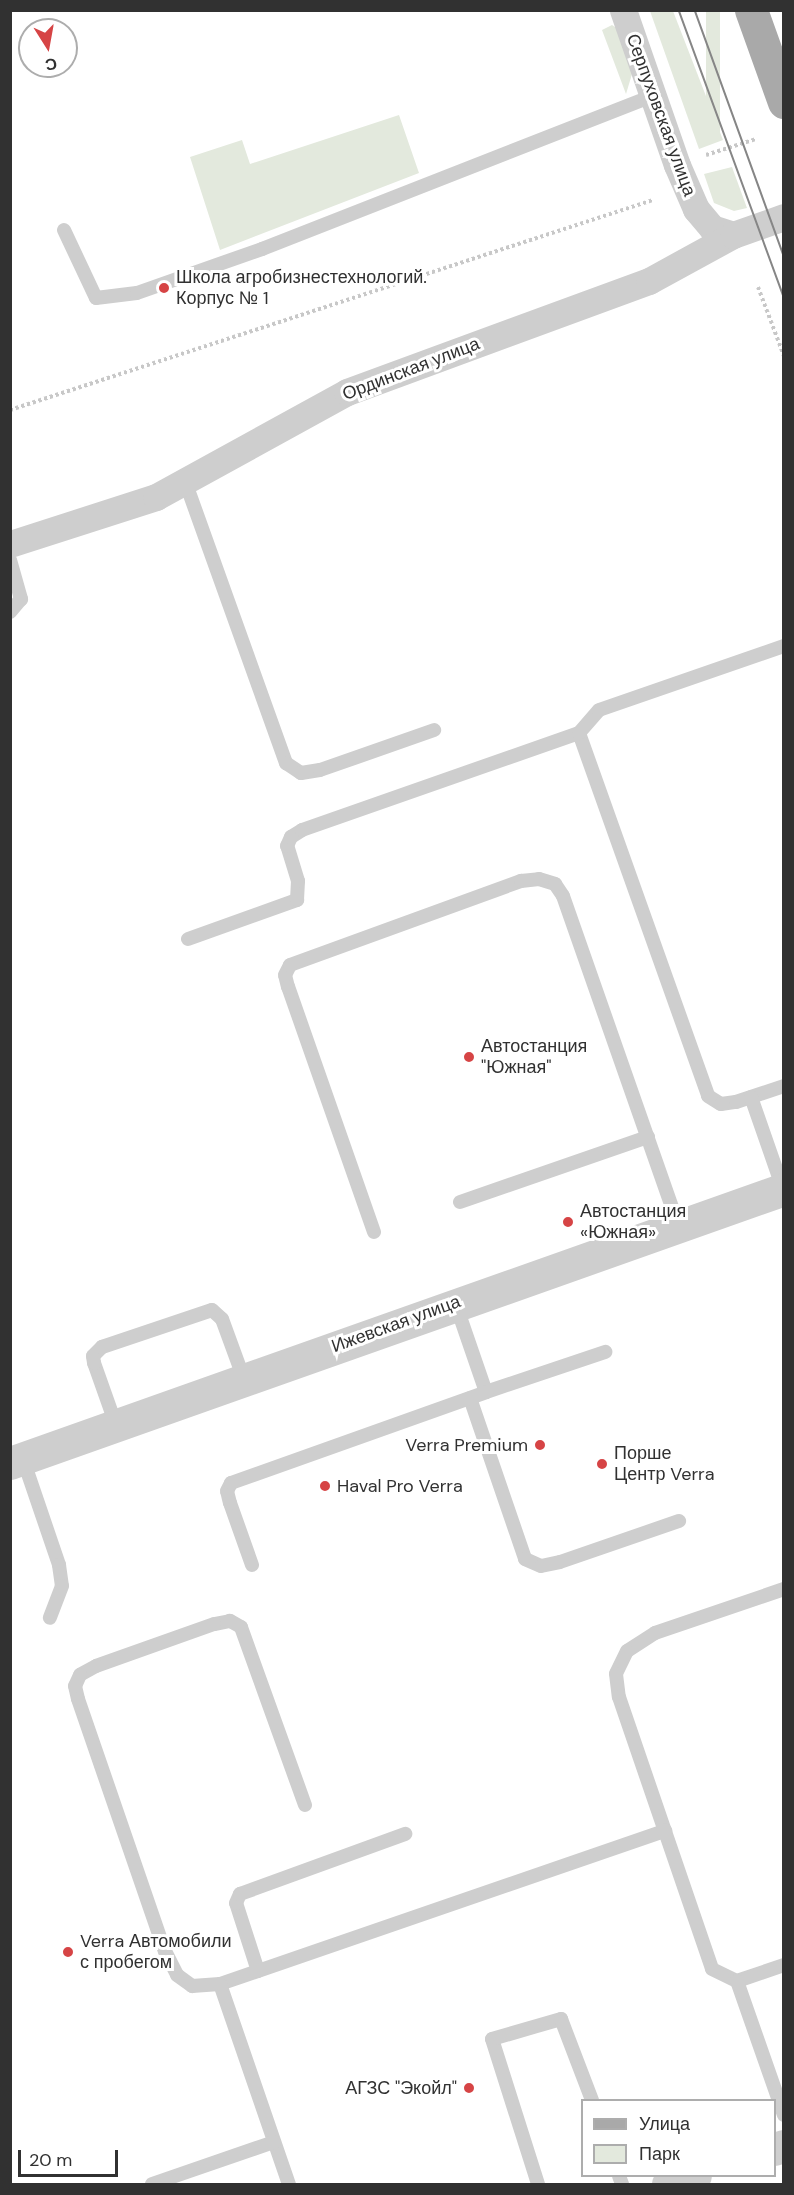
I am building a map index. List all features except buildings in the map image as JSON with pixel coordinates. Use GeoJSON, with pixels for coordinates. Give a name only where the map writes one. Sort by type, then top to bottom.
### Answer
{"type":"FeatureCollection","features":[{"type":"Feature","properties":{"kind":"main road"},"geometry":{"type":"LineString","coordinates":[[751,10],[783,102]]}},
{"type":"Feature","properties":{"kind":"street","name":"Серпуховская улица"},"geometry":{"type":"LineString","coordinates":[[623,10],[696,209],[712,228],[733,235]]}},
{"type":"Feature","properties":{"kind":"street","name":"Ординская улица"},"geometry":{"type":"LineString","coordinates":[[10,544],[156,497],[347,392],[649,281],[733,235],[783,218]]}},
{"type":"Feature","properties":{"kind":"street","name":"Ижевская улица"},"geometry":{"type":"LineString","coordinates":[[17,1461],[456,1303],[783,1189]]}},
{"type":"Feature","properties":{"kind":"street"},"geometry":{"type":"LineString","coordinates":[[668,2184],[689,2177]]}},
{"type":"Feature","properties":{"kind":"lane"},"geometry":{"type":"LineString","coordinates":[[64,230],[96,298],[137,293],[262,249],[653,96]]}},
{"type":"Feature","properties":{"kind":"lane"},"geometry":{"type":"LineString","coordinates":[[185,481],[286,763],[301,773],[320,770],[434,730]]}},
{"type":"Feature","properties":{"kind":"lane"},"geometry":{"type":"LineString","coordinates":[[10,560],[21,599],[10,612]]}},
{"type":"Feature","properties":{"kind":"lane"},"geometry":{"type":"LineString","coordinates":[[188,939],[297,900],[298,881],[287,846],[291,837],[302,830],[579,734],[599,710],[783,646]]}},
{"type":"Feature","properties":{"kind":"lane"},"geometry":{"type":"LineString","coordinates":[[579,734],[701,1083],[708,1096],[721,1104],[783,1086]]}},
{"type":"Feature","properties":{"kind":"lane"},"geometry":{"type":"LineString","coordinates":[[374,1232],[285,975],[290,965],[334,946],[521,881],[539,879],[555,884],[563,896],[678,1225]]}},
{"type":"Feature","properties":{"kind":"lane"},"geometry":{"type":"LineString","coordinates":[[751,1097],[783,1189]]}},
{"type":"Feature","properties":{"kind":"lane"},"geometry":{"type":"LineString","coordinates":[[460,1202],[648,1137]]}},
{"type":"Feature","properties":{"kind":"lane"},"geometry":{"type":"LineString","coordinates":[[456,1303],[486,1392]]}},
{"type":"Feature","properties":{"kind":"lane"},"geometry":{"type":"LineString","coordinates":[[116,1425],[94,1364],[93,1356],[102,1347],[212,1310],[222,1319],[244,1379]]}},
{"type":"Feature","properties":{"kind":"lane"},"geometry":{"type":"LineString","coordinates":[[252,1565],[230,1503],[227,1491],[231,1483],[605,1352]]}},
{"type":"Feature","properties":{"kind":"lane"},"geometry":{"type":"LineString","coordinates":[[470,1398],[525,1559],[542,1566],[560,1562],[679,1521]]}},
{"type":"Feature","properties":{"kind":"lane"},"geometry":{"type":"LineString","coordinates":[[17,1461],[59,1565],[62,1586],[50,1618]]}},
{"type":"Feature","properties":{"kind":"lane"},"geometry":{"type":"LineString","coordinates":[[783,1589],[655,1633],[627,1651],[616,1674],[619,1697],[712,1969],[737,1981],[783,1965]]}},
{"type":"Feature","properties":{"kind":"lane"},"geometry":{"type":"LineString","coordinates":[[305,1806],[241,1627],[230,1621],[214,1624],[96,1665],[80,1675],[75,1686],[78,1699],[165,1951],[177,1975],[192,1986],[220,1984],[665,1831]]}},
{"type":"Feature","properties":{"kind":"lane"},"geometry":{"type":"LineString","coordinates":[[258,1971],[236,1903],[240,1894],[405,1834]]}},
{"type":"Feature","properties":{"kind":"lane"},"geometry":{"type":"LineString","coordinates":[[737,1981],[783,2115]]}},
{"type":"Feature","properties":{"kind":"lane"},"geometry":{"type":"LineString","coordinates":[[220,1984],[289,2184]]}},
{"type":"Feature","properties":{"kind":"lane"},"geometry":{"type":"LineString","coordinates":[[537,2184],[492,2039],[561,2019],[592,2099]]}},
{"type":"Feature","properties":{"kind":"lane"},"geometry":{"type":"LineString","coordinates":[[152,2184],[274,2142]]}},
{"type":"Feature","properties":{"kind":"path"},"geometry":{"type":"LineString","coordinates":[[10,410],[653,200]]}},
{"type":"Feature","properties":{"kind":"path"},"geometry":{"type":"LineString","coordinates":[[758,286],[783,356]]}},
{"type":"Feature","properties":{"kind":"green space"},"geometry":{"type":"Polygon","coordinates":[[[650,11],[673,11],[723,140],[699,149],[650,11]]]}},
{"type":"Feature","properties":{"kind":"green space"},"geometry":{"type":"Polygon","coordinates":[[[706,11],[720,11],[720,137],[706,137],[706,11]]]}},
{"type":"Feature","properties":{"kind":"green space"},"geometry":{"type":"Polygon","coordinates":[[[612,25],[618,29],[632,74],[626,94],[602,30],[612,25]]]}},
{"type":"Feature","properties":{"kind":"green space"},"geometry":{"type":"Polygon","coordinates":[[[399,115],[419,173],[220,250],[190,157],[242,140],[250,164],[399,115]]]}},
{"type":"Feature","properties":{"kind":"green space"},"geometry":{"type":"Polygon","coordinates":[[[732,167],[747,208],[734,211],[714,203],[704,174],[732,167]]]}},
{"type":"Feature","properties":{"kind":"tram line"},"geometry":{"type":"LineString","coordinates":[[679,10],[784,297]]}},
{"type":"Feature","properties":{"kind":"tram line"},"geometry":{"type":"LineString","coordinates":[[695,10],[784,256]]}},
{"type":"Feature","properties":{"kind":"place","name":"Школа агробизнестехнологий. Корпус № 1"},"geometry":{"type":"Point","coordinates":[164,288]}},
{"type":"Feature","properties":{"kind":"place","name":"Автостанция \"Южная\""},"geometry":{"type":"Point","coordinates":[469,1057]}},
{"type":"Feature","properties":{"kind":"place","name":"Автостанция «Южная»"},"geometry":{"type":"Point","coordinates":[568,1222]}},
{"type":"Feature","properties":{"kind":"place","name":"Verra Premium"},"geometry":{"type":"Point","coordinates":[540,1445]}},
{"type":"Feature","properties":{"kind":"place","name":"Порше Центр Verra"},"geometry":{"type":"Point","coordinates":[602,1464]}},
{"type":"Feature","properties":{"kind":"place","name":"Haval Pro Verra"},"geometry":{"type":"Point","coordinates":[325,1486]}},
{"type":"Feature","properties":{"kind":"place","name":"Verra Автомобили с пробегом"},"geometry":{"type":"Point","coordinates":[68,1952]}},
{"type":"Feature","properties":{"kind":"place","name":"АГЗС \"Экойл\""},"geometry":{"type":"Point","coordinates":[469,2088]}}]}
